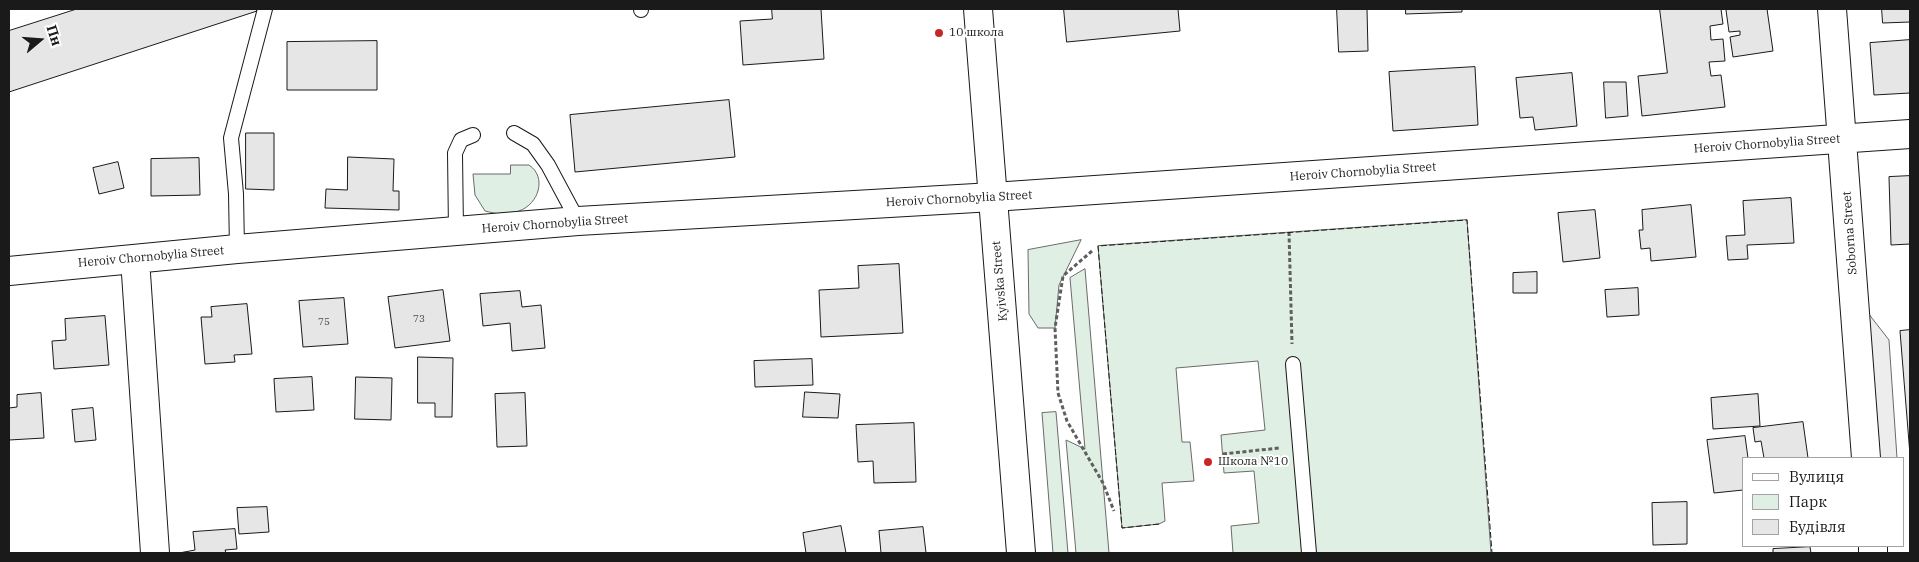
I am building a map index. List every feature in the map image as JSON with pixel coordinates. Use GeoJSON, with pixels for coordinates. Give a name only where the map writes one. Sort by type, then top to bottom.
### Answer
{"type":"FeatureCollection","features":[{"type":"Feature","properties":{"kind":"street","name":"Kyivska Street"},"geometry":{"type":"LineString","coordinates":[[978,9],[1021,553]]}},
{"type":"Feature","properties":{"kind":"street","name":"Soborna Street"},"geometry":{"type":"LineString","coordinates":[[1832,9],[1844,139],[1866,457]]}},
{"type":"Feature","properties":{"kind":"street","name":"Heroiv Chornobylia Street"},"geometry":{"type":"LineString","coordinates":[[9,271],[237,249],[578,222],[993,197],[1910,134]]}},
{"type":"Feature","properties":{"kind":"street"},"geometry":{"type":"LineString","coordinates":[[135,259],[155,553]]}},
{"type":"Feature","properties":{"kind":"lane"},"geometry":{"type":"LineString","coordinates":[[237,249],[236,194],[231,138],[265,9]]}},
{"type":"Feature","properties":{"kind":"lane"},"geometry":{"type":"LineString","coordinates":[[514,133],[534,144],[548,165],[578,222]]}},
{"type":"Feature","properties":{"kind":"lane"},"geometry":{"type":"LineString","coordinates":[[456,232],[455,153],[461,140],[473,134]]}},
{"type":"Feature","properties":{"kind":"lane"},"geometry":{"type":"LineString","coordinates":[[1293,364],[1309,553]]}},
{"type":"Feature","properties":{"kind":"path"},"geometry":{"type":"LineString","coordinates":[[1289,232],[1293,364]]}},
{"type":"Feature","properties":{"kind":"path"},"geometry":{"type":"LineString","coordinates":[[1092,251],[1063,276],[1055,328],[1058,393],[1067,421],[1103,483],[1114,511]]}},
{"type":"Feature","properties":{"kind":"path"},"geometry":{"type":"LineString","coordinates":[[1223,454],[1300,446]]}},
{"type":"Feature","properties":{"kind":"green space"},"geometry":{"type":"Polygon","coordinates":[[[511,165],[529,165],[535,170],[539,183],[536,197],[526,208],[515,213],[502,214],[485,211],[475,195],[473,174],[510,174],[511,165]]]}},
{"type":"Feature","properties":{"kind":"green space"},"geometry":{"type":"Polygon","coordinates":[[[1467,220],[1491,553],[1233,553],[1231,526],[1259,523],[1254,471],[1224,473],[1221,435],[1265,430],[1258,361],[1176,368],[1182,442],[1190,442],[1194,481],[1162,483],[1165,521],[1159,524],[1122,528],[1098,246],[1467,220]]]}},
{"type":"Feature","properties":{"kind":"green space"},"geometry":{"type":"Polygon","coordinates":[[[1081,240],[1059,285],[1055,328],[1038,328],[1029,314],[1028,250],[1081,240]]]}},
{"type":"Feature","properties":{"kind":"green space"},"geometry":{"type":"Polygon","coordinates":[[[1085,269],[1109,553],[1076,553],[1066,440],[1085,449],[1070,278],[1085,269]]]}},
{"type":"Feature","properties":{"kind":"green space"},"geometry":{"type":"Polygon","coordinates":[[[1056,412],[1068,553],[1053,553],[1042,413],[1056,412]]]}},
{"type":"Feature","properties":{"kind":"shaded area"},"geometry":{"type":"Polygon","coordinates":[[[1868,313],[1889,340],[1897,457],[1876,457],[1868,313]]]}},
{"type":"Feature","properties":{"kind":"building"},"geometry":{"type":"Polygon","coordinates":[[[77,9],[256,9],[257,11],[9,92],[9,31],[77,9]]]}},
{"type":"Feature","properties":{"kind":"building"},"geometry":{"type":"Polygon","coordinates":[[[772,9],[821,9],[824,59],[743,65],[740,21],[772,19],[772,9]]]}},
{"type":"Feature","properties":{"kind":"building"},"geometry":{"type":"Polygon","coordinates":[[[1064,9],[1178,9],[1180,31],[1067,42],[1064,9]]]}},
{"type":"Feature","properties":{"kind":"building"},"geometry":{"type":"Polygon","coordinates":[[[1337,9],[1367,9],[1368,51],[1339,52],[1337,9]]]}},
{"type":"Feature","properties":{"kind":"building"},"geometry":{"type":"Polygon","coordinates":[[[1406,9],[1462,9],[1462,12],[1406,14],[1406,9]]]}},
{"type":"Feature","properties":{"kind":"building"},"geometry":{"type":"Polygon","coordinates":[[[1660,9],[1721,9],[1723,24],[1710,26],[1711,40],[1723,39],[1725,61],[1709,62],[1711,76],[1721,75],[1725,107],[1642,116],[1638,76],[1667,73],[1660,9]]]}},
{"type":"Feature","properties":{"kind":"building"},"geometry":{"type":"Polygon","coordinates":[[[1767,9],[1773,51],[1733,57],[1730,37],[1740,35],[1740,31],[1729,32],[1726,10],[1767,9]]]}},
{"type":"Feature","properties":{"kind":"building"},"geometry":{"type":"Polygon","coordinates":[[[1882,9],[1910,9],[1910,22],[1883,23],[1882,9]]]}},
{"type":"Feature","properties":{"kind":"building"},"geometry":{"type":"Polygon","coordinates":[[[1910,40],[1910,93],[1874,95],[1870,43],[1910,40]]]}},
{"type":"Feature","properties":{"kind":"building"},"geometry":{"type":"Polygon","coordinates":[[[377,41],[377,90],[287,90],[287,42],[377,41]]]}},
{"type":"Feature","properties":{"kind":"building"},"geometry":{"type":"Polygon","coordinates":[[[1475,67],[1478,125],[1393,131],[1389,72],[1475,67]]]}},
{"type":"Feature","properties":{"kind":"building"},"geometry":{"type":"Polygon","coordinates":[[[1572,73],[1577,126],[1535,130],[1533,117],[1520,118],[1516,78],[1572,73]]]}},
{"type":"Feature","properties":{"kind":"building"},"geometry":{"type":"Polygon","coordinates":[[[1604,82],[1626,82],[1628,116],[1606,118],[1604,82]]]}},
{"type":"Feature","properties":{"kind":"building"},"geometry":{"type":"Polygon","coordinates":[[[729,100],[735,157],[575,172],[570,115],[729,100]]]}},
{"type":"Feature","properties":{"kind":"building"},"geometry":{"type":"Polygon","coordinates":[[[246,133],[274,133],[274,190],[246,189],[246,133]]]}},
{"type":"Feature","properties":{"kind":"building"},"geometry":{"type":"Polygon","coordinates":[[[348,157],[394,159],[393,191],[399,191],[399,210],[325,208],[326,189],[347,190],[348,157]]]}},
{"type":"Feature","properties":{"kind":"building"},"geometry":{"type":"Polygon","coordinates":[[[199,158],[200,195],[151,196],[151,159],[199,158]]]}},
{"type":"Feature","properties":{"kind":"building"},"geometry":{"type":"Polygon","coordinates":[[[118,162],[124,188],[99,194],[93,168],[118,162]]]}},
{"type":"Feature","properties":{"kind":"building"},"geometry":{"type":"Polygon","coordinates":[[[1910,176],[1910,244],[1891,245],[1889,177],[1910,176]]]}},
{"type":"Feature","properties":{"kind":"building"},"geometry":{"type":"Polygon","coordinates":[[[1791,198],[1794,243],[1747,245],[1748,259],[1728,260],[1726,236],[1745,235],[1743,201],[1791,198]]]}},
{"type":"Feature","properties":{"kind":"building"},"geometry":{"type":"Polygon","coordinates":[[[1691,205],[1696,257],[1651,261],[1650,248],[1641,249],[1639,230],[1643,230],[1642,210],[1691,205]]]}},
{"type":"Feature","properties":{"kind":"building"},"geometry":{"type":"Polygon","coordinates":[[[1595,210],[1600,258],[1563,262],[1558,213],[1595,210]]]}},
{"type":"Feature","properties":{"kind":"building"},"geometry":{"type":"Polygon","coordinates":[[[899,264],[903,333],[821,337],[819,290],[859,288],[858,266],[899,264]]]}},
{"type":"Feature","properties":{"kind":"building"},"geometry":{"type":"Polygon","coordinates":[[[1537,272],[1537,293],[1513,293],[1513,273],[1537,272]]]}},
{"type":"Feature","properties":{"kind":"building"},"geometry":{"type":"Polygon","coordinates":[[[1638,288],[1639,315],[1607,317],[1605,290],[1638,288]]]}},
{"type":"Feature","properties":{"kind":"building"},"geometry":{"type":"Polygon","coordinates":[[[443,290],[450,341],[395,348],[388,297],[443,290]]]}},
{"type":"Feature","properties":{"kind":"building"},"geometry":{"type":"Polygon","coordinates":[[[520,291],[522,307],[541,305],[545,348],[512,351],[510,323],[483,326],[480,294],[520,291]]]}},
{"type":"Feature","properties":{"kind":"building"},"geometry":{"type":"Polygon","coordinates":[[[344,298],[348,344],[303,347],[299,301],[344,298]]]}},
{"type":"Feature","properties":{"kind":"building"},"geometry":{"type":"Polygon","coordinates":[[[247,304],[252,354],[234,355],[235,362],[205,364],[201,317],[212,317],[211,307],[247,304]]]}},
{"type":"Feature","properties":{"kind":"building"},"geometry":{"type":"Polygon","coordinates":[[[105,316],[109,365],[54,369],[52,341],[66,340],[65,319],[105,316]]]}},
{"type":"Feature","properties":{"kind":"building"},"geometry":{"type":"Polygon","coordinates":[[[1910,330],[1910,455],[1900,331],[1910,330]]]}},
{"type":"Feature","properties":{"kind":"building"},"geometry":{"type":"Polygon","coordinates":[[[418,357],[453,358],[452,417],[435,417],[435,403],[418,403],[418,357]]]}},
{"type":"Feature","properties":{"kind":"building"},"geometry":{"type":"Polygon","coordinates":[[[812,359],[813,385],[755,387],[754,361],[812,359]]]}},
{"type":"Feature","properties":{"kind":"building"},"geometry":{"type":"Polygon","coordinates":[[[312,377],[314,410],[276,412],[274,379],[312,377]]]}},
{"type":"Feature","properties":{"kind":"building"},"geometry":{"type":"Polygon","coordinates":[[[356,377],[392,378],[391,420],[355,419],[356,377]]]}},
{"type":"Feature","properties":{"kind":"building"},"geometry":{"type":"Polygon","coordinates":[[[805,392],[840,394],[838,418],[803,417],[805,392]]]}},
{"type":"Feature","properties":{"kind":"building"},"geometry":{"type":"Polygon","coordinates":[[[41,393],[44,438],[9,440],[9,408],[17,407],[17,395],[41,393]]]}},
{"type":"Feature","properties":{"kind":"building"},"geometry":{"type":"Polygon","coordinates":[[[525,393],[527,446],[497,447],[495,394],[525,393]]]}},
{"type":"Feature","properties":{"kind":"building"},"geometry":{"type":"Polygon","coordinates":[[[1758,394],[1760,426],[1713,429],[1711,398],[1758,394]]]}},
{"type":"Feature","properties":{"kind":"building"},"geometry":{"type":"Polygon","coordinates":[[[93,408],[96,440],[75,442],[72,410],[93,408]]]}},
{"type":"Feature","properties":{"kind":"building"},"geometry":{"type":"Polygon","coordinates":[[[1803,422],[1808,457],[1764,457],[1761,441],[1755,442],[1753,428],[1803,422]]]}},
{"type":"Feature","properties":{"kind":"building"},"geometry":{"type":"Polygon","coordinates":[[[914,423],[916,482],[874,483],[873,461],[858,462],[856,425],[914,423]]]}},
{"type":"Feature","properties":{"kind":"building"},"geometry":{"type":"Polygon","coordinates":[[[1745,436],[1748,457],[1742,457],[1742,490],[1714,493],[1707,440],[1745,436]]]}},
{"type":"Feature","properties":{"kind":"building"},"geometry":{"type":"Polygon","coordinates":[[[1687,502],[1687,544],[1653,545],[1652,503],[1687,502]]]}},
{"type":"Feature","properties":{"kind":"building"},"geometry":{"type":"Polygon","coordinates":[[[267,507],[269,532],[239,534],[237,508],[267,507]]]}},
{"type":"Feature","properties":{"kind":"building"},"geometry":{"type":"Polygon","coordinates":[[[841,526],[846,553],[806,553],[803,533],[841,526]]]}},
{"type":"Feature","properties":{"kind":"building"},"geometry":{"type":"Polygon","coordinates":[[[923,527],[926,553],[881,553],[879,531],[923,527]]]}},
{"type":"Feature","properties":{"kind":"building"},"geometry":{"type":"Polygon","coordinates":[[[235,529],[237,549],[225,550],[226,553],[179,553],[195,550],[193,532],[235,529]]]}},
{"type":"Feature","properties":{"kind":"building"},"geometry":{"type":"Polygon","coordinates":[[[1810,547],[1811,553],[1773,553],[1773,549],[1810,547]]]}},
{"type":"Feature","properties":{"kind":"fence"},"geometry":{"type":"LineString","coordinates":[[1159,524],[1122,528],[1098,246],[1467,220],[1492,553]]}},
{"type":"Feature","properties":{"kind":"place","name":"10 школа"},"geometry":{"type":"Point","coordinates":[939,33]}},
{"type":"Feature","properties":{"kind":"place","name":"Школа №10"},"geometry":{"type":"Point","coordinates":[1208,462]}}]}
